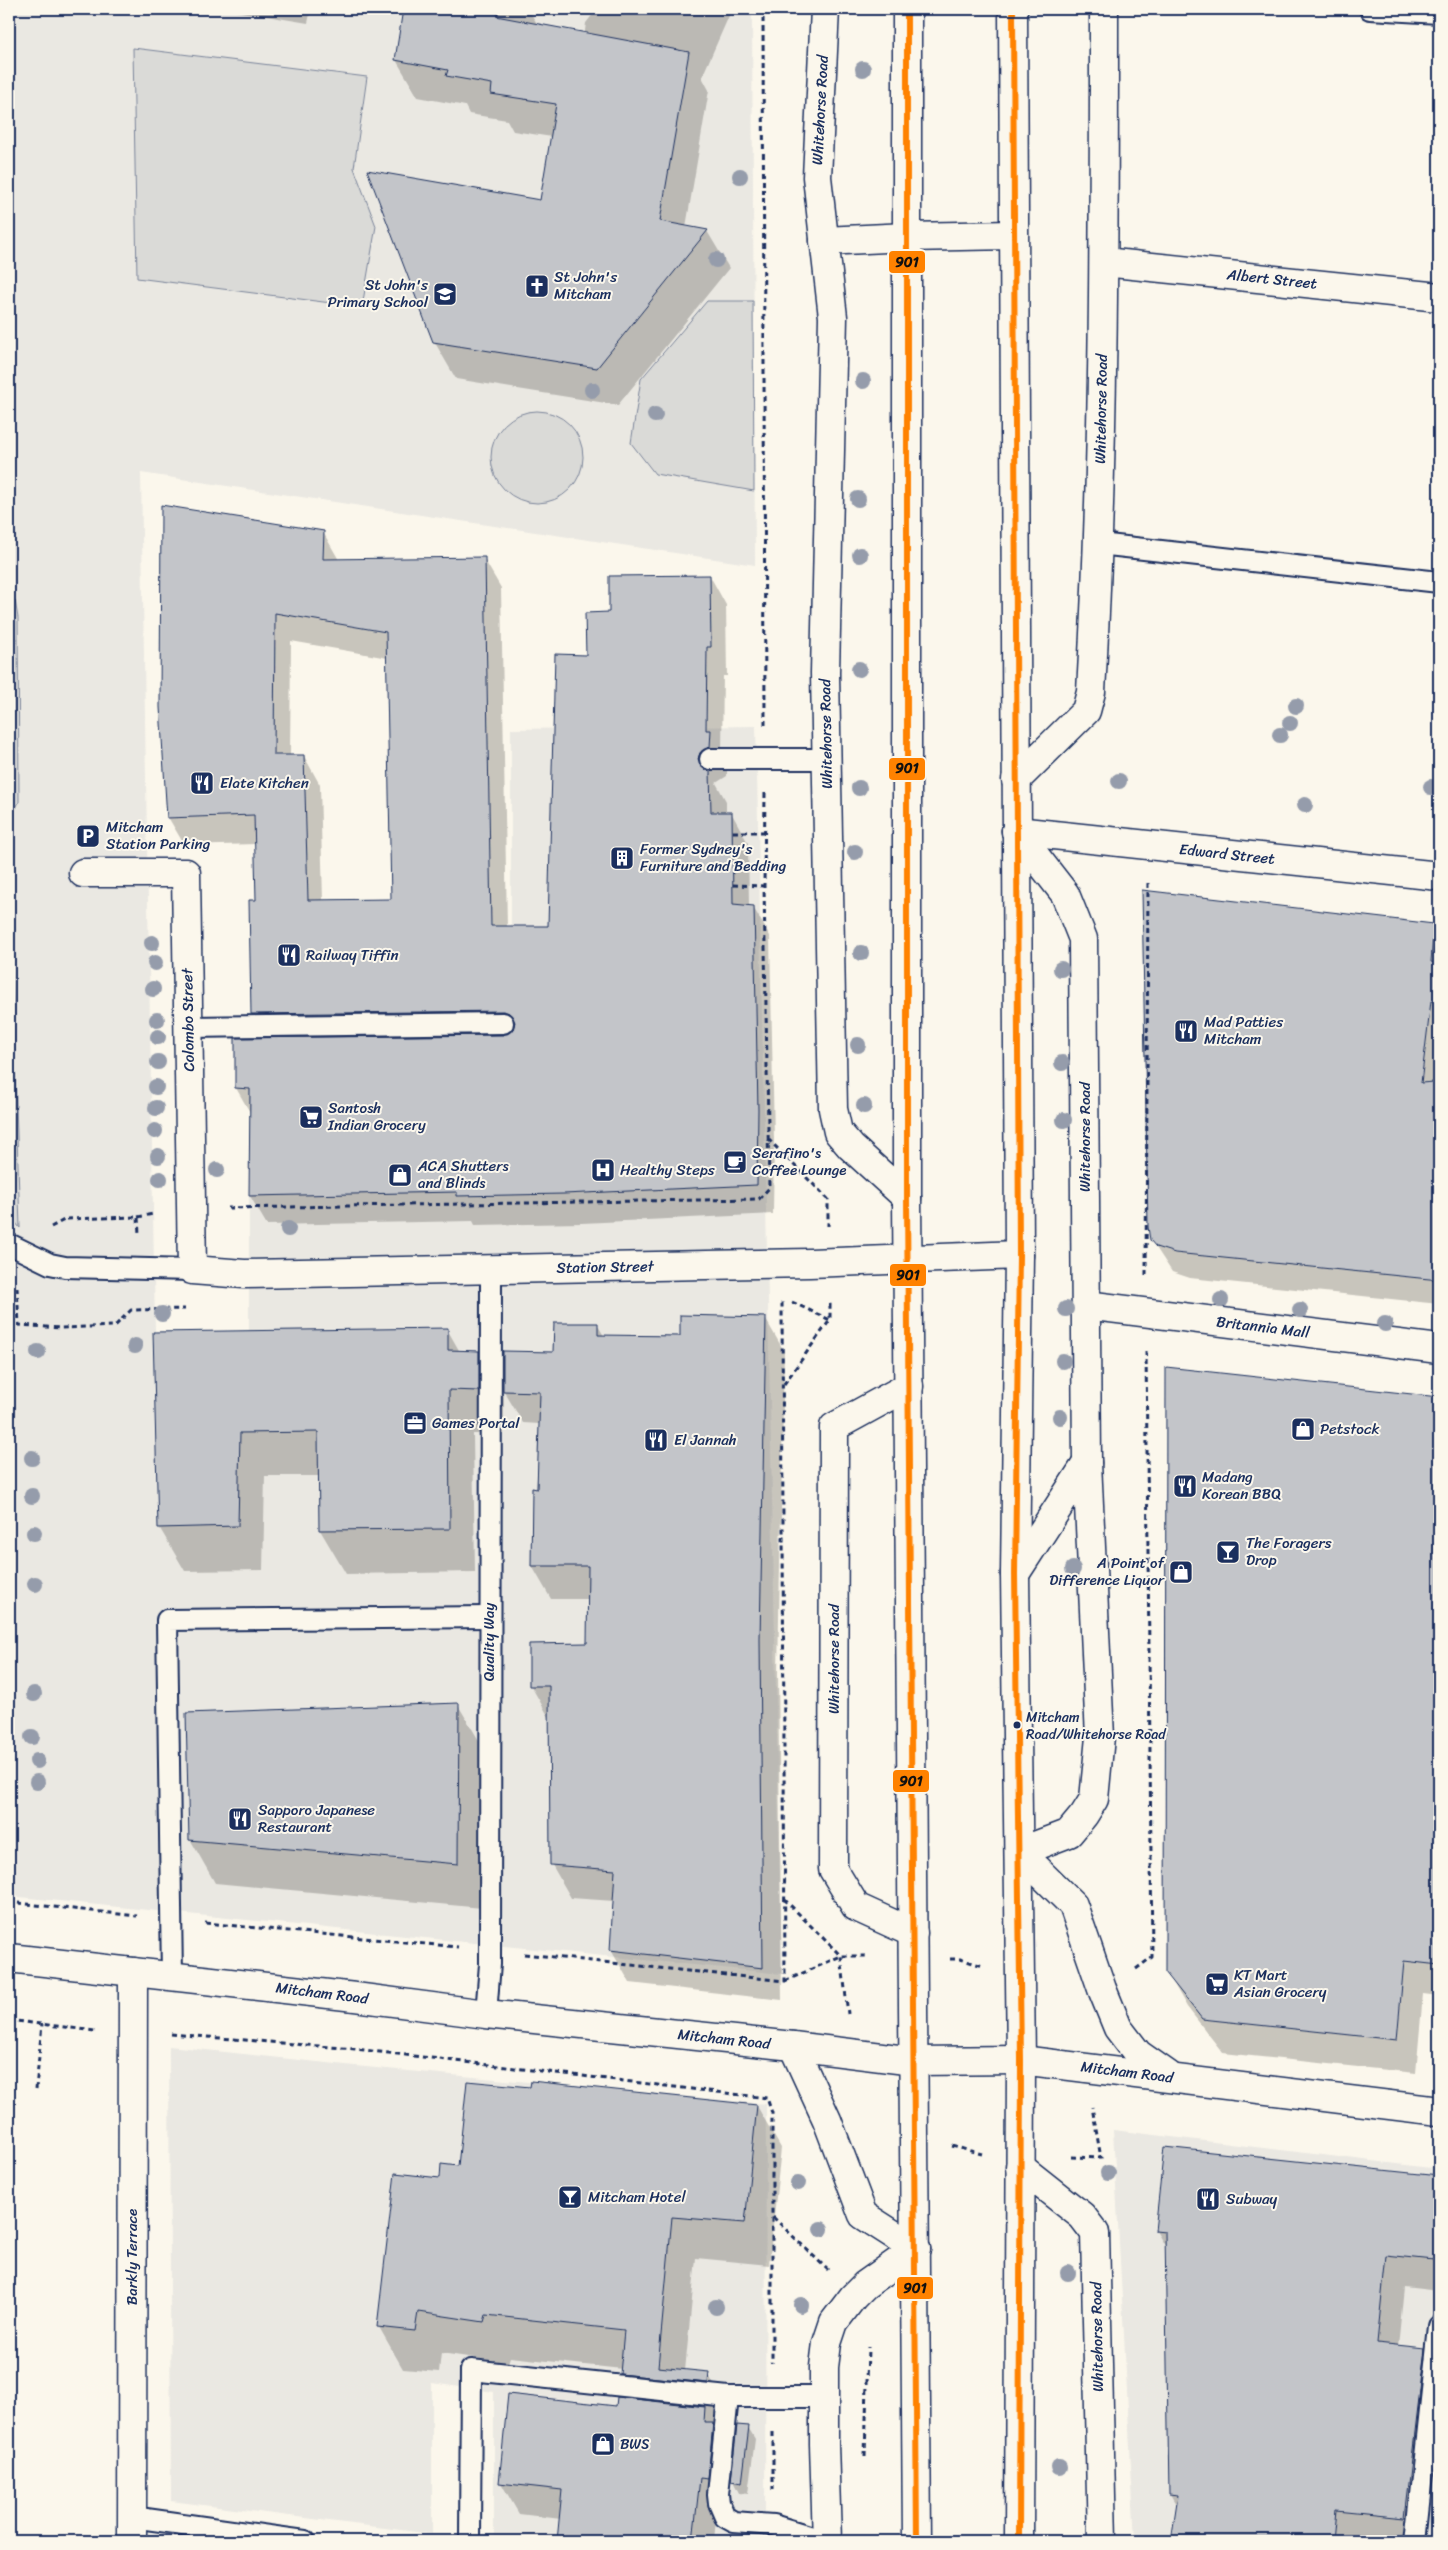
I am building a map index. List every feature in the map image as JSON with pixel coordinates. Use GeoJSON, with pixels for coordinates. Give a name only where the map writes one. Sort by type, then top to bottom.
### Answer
{"type":"FeatureCollection","features":[{"type":"Feature","properties":{"kind":"main road","name":"Whitehorse Road"},"geometry":{"type":"LineString","coordinates":[[825,9],[817,177],[833,316],[825,663],[833,1109],[838,1132],[851,1147],[907,1198]]}},
{"type":"Feature","properties":{"kind":"main road"},"geometry":{"type":"LineString","coordinates":[[907,9],[907,1198],[917,2541]]}},
{"type":"Feature","properties":{"kind":"main road"},"geometry":{"type":"LineString","coordinates":[[1013,9],[1019,1255],[1015,1574],[1021,2060],[1019,2541]]}},
{"type":"Feature","properties":{"kind":"main road","name":"Whitehorse Road"},"geometry":{"type":"LineString","coordinates":[[1016,780],[1086,711],[1091,692],[1099,544],[1104,262],[1104,9]]}},
{"type":"Feature","properties":{"kind":"main road"},"geometry":{"type":"LineString","coordinates":[[824,241],[1013,235]]}},
{"type":"Feature","properties":{"kind":"main road","name":"Albert Street"},"geometry":{"type":"LineString","coordinates":[[1104,262],[1439,297]]}},
{"type":"Feature","properties":{"kind":"main road","name":"Whitehorse Road"},"geometry":{"type":"LineString","coordinates":[[1016,831],[1065,894],[1083,939],[1087,1463],[1100,1737],[1094,1799],[1069,1833],[1019,1852]]}},
{"type":"Feature","properties":{"kind":"main road","name":"Edward Street"},"geometry":{"type":"LineString","coordinates":[[1016,831],[1439,876]]}},
{"type":"Feature","properties":{"kind":"main road","name":"Colombo Street"},"geometry":{"type":"LineString","coordinates":[[83,873],[186,873],[192,1270]]}},
{"type":"Feature","properties":{"kind":"main road","name":"Station Street"},"geometry":{"type":"LineString","coordinates":[[192,1270],[244,1274],[829,1262],[1019,1255]]}},
{"type":"Feature","properties":{"kind":"main road","name":"Britannia Mall"},"geometry":{"type":"LineString","coordinates":[[1086,1305],[1439,1349]]}},
{"type":"Feature","properties":{"kind":"main road","name":"Whitehorse Road"},"geometry":{"type":"LineString","coordinates":[[909,1386],[834,1427],[833,1869],[856,1907],[913,1934]]}},
{"type":"Feature","properties":{"kind":"main road"},"geometry":{"type":"LineString","coordinates":[[1015,1574],[1087,1463]]}},
{"type":"Feature","properties":{"kind":"main road"},"geometry":{"type":"LineString","coordinates":[[1019,1852],[1073,1905],[1102,1989],[1118,2028],[1138,2054],[1171,2077]]}},
{"type":"Feature","properties":{"kind":"main road","name":"Mitcham Road"},"geometry":{"type":"LineString","coordinates":[[9,1958],[356,1996],[486,2014],[793,2046],[914,2061],[1021,2060],[1439,2111]]}},
{"type":"Feature","properties":{"kind":"main road","name":"Barkly Terrace"},"geometry":{"type":"LineString","coordinates":[[132,2529],[133,1972]]}},
{"type":"Feature","properties":{"kind":"main road"},"geometry":{"type":"LineString","coordinates":[[793,2046],[828,2120],[863,2215],[916,2249]]}},
{"type":"Feature","properties":{"kind":"main road","name":"Whitehorse Road"},"geometry":{"type":"LineString","coordinates":[[1020,2167],[1082,2216],[1095,2233],[1102,2541]]}},
{"type":"Feature","properties":{"kind":"main road"},"geometry":{"type":"LineString","coordinates":[[827,2541],[824,2397],[827,2343],[834,2322],[842,2308],[865,2285],[916,2249]]}},
{"type":"Feature","properties":{"kind":"lane"},"geometry":{"type":"LineString","coordinates":[[1370,9],[1439,13]]}},
{"type":"Feature","properties":{"kind":"lane"},"geometry":{"type":"LineString","coordinates":[[1099,544],[1439,582]]}},
{"type":"Feature","properties":{"kind":"lane"},"geometry":{"type":"LineString","coordinates":[[710,759],[826,759]]}},
{"type":"Feature","properties":{"kind":"lane"},"geometry":{"type":"LineString","coordinates":[[189,1027],[503,1023]]}},
{"type":"Feature","properties":{"kind":"lane"},"geometry":{"type":"LineString","coordinates":[[9,1244],[57,1266],[93,1269],[192,1270]]}},
{"type":"Feature","properties":{"kind":"lane","name":"Quality Way"},"geometry":{"type":"LineString","coordinates":[[486,2014],[490,1951],[491,1269]]}},
{"type":"Feature","properties":{"kind":"lane"},"geometry":{"type":"LineString","coordinates":[[172,1977],[167,1620],[489,1616]]}},
{"type":"Feature","properties":{"kind":"lane"},"geometry":{"type":"LineString","coordinates":[[1416,2541],[1434,2434],[1439,2326]]}},
{"type":"Feature","properties":{"kind":"lane"},"geometry":{"type":"LineString","coordinates":[[470,2541],[471,2370],[728,2397],[824,2397]]}},
{"type":"Feature","properties":{"kind":"lane"},"geometry":{"type":"LineString","coordinates":[[728,2397],[718,2503],[725,2517],[734,2522],[773,2525],[827,2541]]}},
{"type":"Feature","properties":{"kind":"lane"},"geometry":{"type":"LineString","coordinates":[[132,2529],[305,2541]]}},
{"type":"Feature","properties":{"kind":"path"},"geometry":{"type":"LineString","coordinates":[[138,1217],[165,1210],[190,1209],[759,1199],[769,1188],[764,886],[766,760],[763,9]]}},
{"type":"Feature","properties":{"kind":"path"},"geometry":{"type":"LineString","coordinates":[[733,832],[765,832]]}},
{"type":"Feature","properties":{"kind":"path"},"geometry":{"type":"LineString","coordinates":[[733,885],[764,886]]}},
{"type":"Feature","properties":{"kind":"path"},"geometry":{"type":"LineString","coordinates":[[768,1139],[828,1200],[830,1320],[784,1384]]}},
{"type":"Feature","properties":{"kind":"path"},"geometry":{"type":"LineString","coordinates":[[782,1297],[784,1384],[785,1981]]}},
{"type":"Feature","properties":{"kind":"path"},"geometry":{"type":"LineString","coordinates":[[9,1902],[785,1981],[841,1956],[784,1899]]}},
{"type":"Feature","properties":{"kind":"path"},"geometry":{"type":"LineString","coordinates":[[9,2020],[132,2035],[180,2034],[355,2049],[763,2096],[770,2101],[772,2113],[773,2525]]}},
{"type":"Feature","properties":{"kind":"path"},"geometry":{"type":"LineString","coordinates":[[36,2089],[42,2024]]}},
{"type":"Feature","properties":{"kind":"path"},"geometry":{"type":"LineString","coordinates":[[772,2216],[832,2274]]}},
{"type":"Feature","properties":{"kind":"path"},"geometry":{"type":"LineString","coordinates":[[864,2459],[868,2345]]}},
{"type":"Feature","properties":{"kind":"shaded area"},"geometry":{"type":"Polygon","coordinates":[[[9,9],[752,9],[755,565],[141,473],[155,1332],[249,1332],[249,1015],[486,1015],[511,991],[511,729],[756,726],[782,1974],[9,1896],[9,9]]]}},
{"type":"Feature","properties":{"kind":"shaded area"},"geometry":{"type":"Polygon","coordinates":[[[133,48],[367,77],[354,168],[376,226],[362,307],[137,278],[133,48]]]}},
{"type":"Feature","properties":{"kind":"shaded area"},"geometry":{"type":"Polygon","coordinates":[[[707,301],[753,301],[754,491],[655,474],[631,443],[641,379],[707,301]]]}},
{"type":"Feature","properties":{"kind":"shaded area"},"geometry":{"type":"Polygon","coordinates":[[[537,411],[554,415],[569,425],[579,440],[583,457],[579,474],[569,489],[554,499],[537,503],[520,499],[505,489],[495,474],[491,457],[495,440],[505,425],[520,415],[537,411]]]}},
{"type":"Feature","properties":{"kind":"shaded area"},"geometry":{"type":"Polygon","coordinates":[[[15,600],[18,618],[19,802],[9,822],[9,651],[15,600]]]}},
{"type":"Feature","properties":{"kind":"shaded area"},"geometry":{"type":"Polygon","coordinates":[[[9,885],[20,1228],[9,1215],[9,885]]]}},
{"type":"Feature","properties":{"kind":"shaded area"},"geometry":{"type":"Polygon","coordinates":[[[169,2046],[355,2066],[766,2104],[765,2541],[494,2541],[494,2392],[432,2383],[432,2534],[171,2501],[169,2046]]]}},
{"type":"Feature","properties":{"kind":"shaded area"},"geometry":{"type":"Polygon","coordinates":[[[1113,2130],[1439,2169],[1439,2267],[1418,2444],[1439,2446],[1439,2541],[1135,2541],[1113,2130]]]}},
{"type":"Feature","properties":{"kind":"building"},"geometry":{"type":"Polygon","coordinates":[[[403,9],[502,9],[496,16],[689,52],[660,221],[708,230],[597,368],[433,342],[367,170],[540,200],[556,104],[491,94],[492,84],[446,76],[448,70],[395,60],[403,9]]]}},
{"type":"Feature","properties":{"kind":"building"},"geometry":{"type":"Polygon","coordinates":[[[161,505],[324,531],[323,559],[485,557],[491,926],[548,926],[555,654],[586,655],[585,613],[609,612],[609,576],[710,575],[711,647],[707,647],[706,730],[711,730],[710,747],[700,753],[698,759],[704,769],[710,771],[711,812],[732,812],[733,904],[754,906],[758,1110],[757,1185],[564,1194],[457,1196],[457,1192],[249,1196],[250,1089],[235,1088],[235,1038],[503,1035],[513,1029],[515,1022],[509,1013],[503,1011],[251,1014],[249,900],[256,900],[254,815],[167,818],[160,707],[161,505]],[[275,613],[274,755],[304,755],[308,900],[391,899],[386,632],[275,613]]]}},
{"type":"Feature","properties":{"kind":"building"},"geometry":{"type":"Polygon","coordinates":[[[1142,890],[1434,924],[1431,962],[1439,963],[1439,1002],[1431,1001],[1421,1083],[1434,1082],[1434,1142],[1439,1142],[1439,1280],[1175,1253],[1156,1247],[1150,1240],[1148,1227],[1142,890]]]}},
{"type":"Feature","properties":{"kind":"building"},"geometry":{"type":"Polygon","coordinates":[[[680,1315],[766,1317],[760,1639],[763,1968],[610,1950],[615,1870],[550,1865],[549,1686],[529,1686],[529,1644],[587,1643],[588,1566],[531,1566],[532,1488],[537,1489],[540,1392],[503,1391],[503,1351],[553,1352],[554,1323],[598,1323],[598,1335],[680,1336],[680,1315]]]}},
{"type":"Feature","properties":{"kind":"building"},"geometry":{"type":"Polygon","coordinates":[[[448,1328],[448,1350],[479,1351],[479,1391],[449,1390],[450,1529],[319,1530],[318,1432],[240,1433],[238,1526],[158,1528],[153,1332],[448,1328]]]}},
{"type":"Feature","properties":{"kind":"building"},"geometry":{"type":"Polygon","coordinates":[[[1166,1367],[1439,1397],[1439,1965],[1404,1961],[1397,2040],[1202,2019],[1165,1972],[1166,1367]]]}},
{"type":"Feature","properties":{"kind":"building"},"geometry":{"type":"Polygon","coordinates":[[[459,1703],[458,1864],[189,1840],[186,1713],[459,1703]]]}},
{"type":"Feature","properties":{"kind":"building","name":"Mitcham Hotel"},"geometry":{"type":"Polygon","coordinates":[[[467,2081],[530,2087],[531,2081],[757,2105],[745,2223],[672,2217],[658,2367],[709,2372],[708,2383],[620,2374],[624,2330],[486,2315],[484,2322],[418,2312],[415,2331],[377,2327],[395,2173],[440,2178],[441,2164],[458,2166],[467,2081]]]}},
{"type":"Feature","properties":{"kind":"building"},"geometry":{"type":"Polygon","coordinates":[[[1164,2147],[1439,2176],[1439,2214],[1434,2260],[1386,2255],[1377,2343],[1425,2348],[1405,2517],[1336,2510],[1333,2541],[1171,2541],[1178,2495],[1169,2494],[1165,2232],[1155,2231],[1164,2147]]]}},
{"type":"Feature","properties":{"kind":"building"},"geometry":{"type":"Polygon","coordinates":[[[508,2394],[616,2406],[617,2397],[705,2407],[704,2422],[713,2422],[708,2479],[700,2478],[693,2541],[557,2541],[562,2490],[499,2483],[508,2394]]]}},
{"type":"Feature","properties":{"kind":"building"},"geometry":{"type":"Polygon","coordinates":[[[737,2425],[749,2426],[742,2483],[731,2481],[737,2425]]]}},
{"type":"Feature","properties":{"kind":"transit line","name":"901"},"geometry":{"type":"LineString","coordinates":[[907,9],[907,1198],[917,2541]]}},
{"type":"Feature","properties":{"kind":"transit line","name":"901"},"geometry":{"type":"LineString","coordinates":[[1013,9],[1019,1255],[1015,1574],[1021,2060],[1019,2541]]}},
{"type":"Feature","properties":{"kind":"place","name":"St John's Mitcham"},"geometry":{"type":"Point","coordinates":[537,286]}},
{"type":"Feature","properties":{"kind":"place","name":"St John's Primary School"},"geometry":{"type":"Point","coordinates":[445,294]}},
{"type":"Feature","properties":{"kind":"place","name":"Elate Kitchen"},"geometry":{"type":"Point","coordinates":[202,783]}},
{"type":"Feature","properties":{"kind":"place","name":"Mitcham Station Parking"},"geometry":{"type":"Point","coordinates":[88,836]}},
{"type":"Feature","properties":{"kind":"place","name":"Former Sydney's Furniture and Bedding"},"geometry":{"type":"Point","coordinates":[622,858]}},
{"type":"Feature","properties":{"kind":"place","name":"Railway Tiffin"},"geometry":{"type":"Point","coordinates":[289,955]}},
{"type":"Feature","properties":{"kind":"place","name":"Mad Patties Mitcham"},"geometry":{"type":"Point","coordinates":[1186,1031]}},
{"type":"Feature","properties":{"kind":"place","name":"Santosh Indian Grocery"},"geometry":{"type":"Point","coordinates":[311,1117]}},
{"type":"Feature","properties":{"kind":"place","name":"Serafino's Coffee Lounge"},"geometry":{"type":"Point","coordinates":[735,1162]}},
{"type":"Feature","properties":{"kind":"place","name":"Healthy Steps"},"geometry":{"type":"Point","coordinates":[603,1170]}},
{"type":"Feature","properties":{"kind":"place","name":"ACA Shutters and Blinds"},"geometry":{"type":"Point","coordinates":[400,1175]}},
{"type":"Feature","properties":{"kind":"place","name":"Games Portal"},"geometry":{"type":"Point","coordinates":[415,1423]}},
{"type":"Feature","properties":{"kind":"place","name":"Petstock"},"geometry":{"type":"Point","coordinates":[1303,1429]}},
{"type":"Feature","properties":{"kind":"place","name":"El Jannah"},"geometry":{"type":"Point","coordinates":[656,1440]}},
{"type":"Feature","properties":{"kind":"place","name":"Madang Korean BBQ"},"geometry":{"type":"Point","coordinates":[1185,1486]}},
{"type":"Feature","properties":{"kind":"place","name":"The Foragers Drop"},"geometry":{"type":"Point","coordinates":[1228,1552]}},
{"type":"Feature","properties":{"kind":"place","name":"A Point of Difference Liquor"},"geometry":{"type":"Point","coordinates":[1181,1572]}},
{"type":"Feature","properties":{"kind":"place","name":"Mitcham Road/Whitehorse Road"},"geometry":{"type":"Point","coordinates":[1017,1725]}},
{"type":"Feature","properties":{"kind":"place","name":"Sapporo Japanese Restaurant"},"geometry":{"type":"Point","coordinates":[240,1819]}},
{"type":"Feature","properties":{"kind":"place","name":"KT Mart Asian Grocery"},"geometry":{"type":"Point","coordinates":[1217,1984]}},
{"type":"Feature","properties":{"kind":"place","name":"Mitcham Hotel"},"geometry":{"type":"Point","coordinates":[570,2197]}},
{"type":"Feature","properties":{"kind":"place","name":"Subway"},"geometry":{"type":"Point","coordinates":[1208,2199]}},
{"type":"Feature","properties":{"kind":"place","name":"BWS"},"geometry":{"type":"Point","coordinates":[603,2444]}}]}
